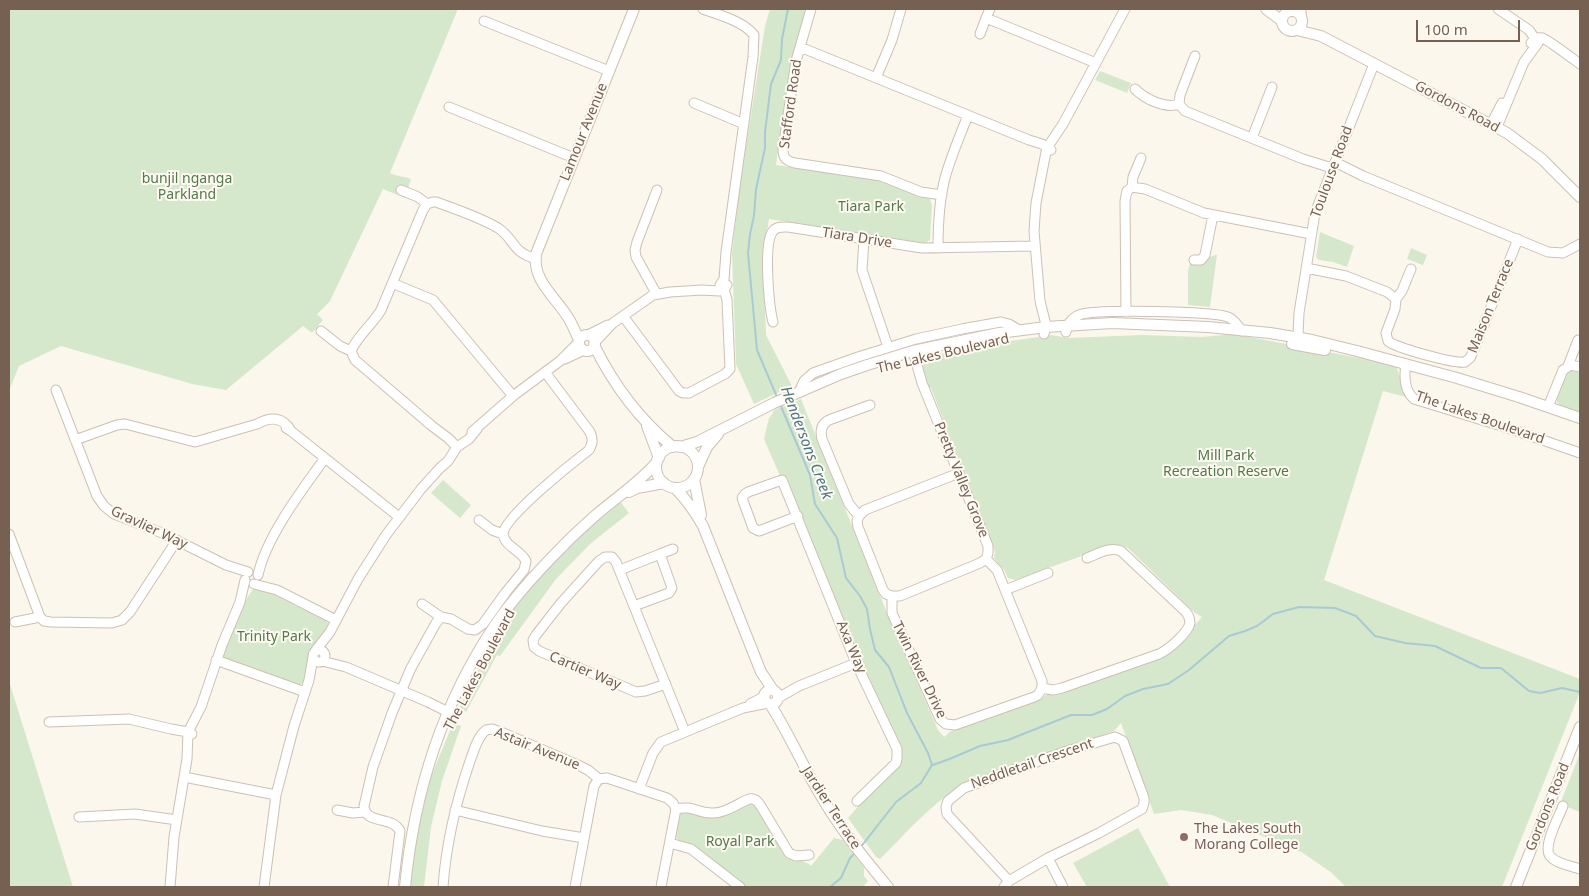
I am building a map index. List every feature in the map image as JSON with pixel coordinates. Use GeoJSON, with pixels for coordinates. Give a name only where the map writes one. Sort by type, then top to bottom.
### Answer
{"type":"FeatureCollection","features":[{"type":"Feature","properties":{"kind":"street"},"geometry":{"type":"LineString","coordinates":[[623,316],[683,393],[689,393],[701,387],[725,374],[730,368],[727,300],[722,287],[757,34],[738,23],[703,9]]}},
{"type":"Feature","properties":{"kind":"street","name":"Stafford Road"},"geometry":{"type":"LineString","coordinates":[[811,9],[794,68],[783,149],[786,160],[881,176],[921,192],[942,195]]}},
{"type":"Feature","properties":{"kind":"street"},"geometry":{"type":"LineString","coordinates":[[876,78],[892,40],[901,9]]}},
{"type":"Feature","properties":{"kind":"street"},"geometry":{"type":"LineString","coordinates":[[980,34],[990,9]]}},
{"type":"Feature","properties":{"kind":"street"},"geometry":{"type":"LineString","coordinates":[[1043,330],[1034,246],[1034,217],[1048,149],[1125,9]]}},
{"type":"Feature","properties":{"kind":"street","name":"Gordons Road"},"geometry":{"type":"LineString","coordinates":[[1266,9],[1293,14]]}},
{"type":"Feature","properties":{"kind":"street","name":"Gordons Road"},"geometry":{"type":"LineString","coordinates":[[1270,9],[1293,14],[1321,36],[1494,126],[1519,141],[1542,159],[1580,196]]}},
{"type":"Feature","properties":{"kind":"street"},"geometry":{"type":"LineString","coordinates":[[1498,9],[1527,28],[1537,41],[1563,52],[1580,64]]}},
{"type":"Feature","properties":{"kind":"street","name":"Lamour Avenue"},"geometry":{"type":"LineString","coordinates":[[536,257],[634,10]]}},
{"type":"Feature","properties":{"kind":"street"},"geometry":{"type":"LineString","coordinates":[[1293,14],[1301,26],[1297,30]]}},
{"type":"Feature","properties":{"kind":"street","name":"Gordons Road"},"geometry":{"type":"LineString","coordinates":[[1293,14],[1283,26],[1288,30],[1297,30],[1321,36]]}},
{"type":"Feature","properties":{"kind":"street"},"geometry":{"type":"LineString","coordinates":[[986,18],[1096,63]]}},
{"type":"Feature","properties":{"kind":"street"},"geometry":{"type":"LineString","coordinates":[[484,21],[609,71]]}},
{"type":"Feature","properties":{"kind":"street"},"geometry":{"type":"LineString","coordinates":[[1494,126],[1509,100],[1524,62],[1537,41]]}},
{"type":"Feature","properties":{"kind":"street"},"geometry":{"type":"LineString","coordinates":[[800,46],[1048,149]]}},
{"type":"Feature","properties":{"kind":"street"},"geometry":{"type":"LineString","coordinates":[[1195,56],[1180,95],[1179,104],[1185,111],[1302,159],[1362,176],[1548,252],[1558,254],[1580,244]]}},
{"type":"Feature","properties":{"kind":"street","name":"Toulouse Road"},"geometry":{"type":"LineString","coordinates":[[1295,340],[1295,324],[1299,313],[1315,213],[1374,64]]}},
{"type":"Feature","properties":{"kind":"street"},"geometry":{"type":"LineString","coordinates":[[1252,138],[1272,87]]}},
{"type":"Feature","properties":{"kind":"street"},"geometry":{"type":"LineString","coordinates":[[1135,90],[1141,95],[1166,105],[1179,104]]}},
{"type":"Feature","properties":{"kind":"street"},"geometry":{"type":"LineString","coordinates":[[694,104],[744,124]]}},
{"type":"Feature","properties":{"kind":"street"},"geometry":{"type":"LineString","coordinates":[[449,107],[574,158]]}},
{"type":"Feature","properties":{"kind":"street"},"geometry":{"type":"LineString","coordinates":[[938,248],[938,222],[942,195],[948,169],[968,115]]}},
{"type":"Feature","properties":{"kind":"street"},"geometry":{"type":"LineString","coordinates":[[1126,312],[1125,201],[1127,192],[1132,187],[1133,177],[1141,158]]}},
{"type":"Feature","properties":{"kind":"street"},"geometry":{"type":"LineString","coordinates":[[1132,187],[1145,189],[1198,211],[1213,215],[1311,234]]}},
{"type":"Feature","properties":{"kind":"street"},"geometry":{"type":"LineString","coordinates":[[401,190],[418,197],[427,204]]}},
{"type":"Feature","properties":{"kind":"street"},"geometry":{"type":"LineString","coordinates":[[656,293],[636,257],[635,250],[657,190]]}},
{"type":"Feature","properties":{"kind":"street"},"geometry":{"type":"LineString","coordinates":[[454,445],[445,440],[432,426],[355,360],[352,351],[354,344],[378,315],[423,210],[427,204],[432,202],[492,225],[504,232],[523,256],[536,257],[537,272],[540,279],[644,421],[677,447],[686,449],[694,456],[698,467],[694,479],[686,486],[675,488],[664,484],[657,474],[658,460],[644,421]]}},
{"type":"Feature","properties":{"kind":"street"},"geometry":{"type":"LineString","coordinates":[[1194,260],[1201,260],[1205,255],[1213,215]]}},
{"type":"Feature","properties":{"kind":"street","name":"Tiara Drive"},"geometry":{"type":"LineString","coordinates":[[774,322],[770,306],[768,264],[771,235],[775,229],[782,226],[917,248],[1034,246]]}},
{"type":"Feature","properties":{"kind":"street"},"geometry":{"type":"LineString","coordinates":[[864,239],[862,270],[888,347]]}},
{"type":"Feature","properties":{"kind":"street","name":"Maison Terrace"},"geometry":{"type":"LineString","coordinates":[[1411,269],[1402,291],[1396,299],[1395,309],[1386,333],[1388,341],[1398,347],[1453,362],[1465,362],[1470,358],[1518,239]]}},
{"type":"Feature","properties":{"kind":"street"},"geometry":{"type":"LineString","coordinates":[[1306,268],[1346,276],[1387,292],[1396,299]]}},
{"type":"Feature","properties":{"kind":"street"},"geometry":{"type":"LineString","coordinates":[[392,283],[433,300],[513,396]]}},
{"type":"Feature","properties":{"kind":"street"},"geometry":{"type":"LineString","coordinates":[[265,885],[276,795],[287,749],[309,680],[336,620],[367,565],[399,518],[440,468],[448,461],[454,445],[469,439],[477,429],[513,396],[645,299],[656,293],[722,287]]}},
{"type":"Feature","properties":{"kind":"street","name":"The Lakes Boulevard"},"geometry":{"type":"LineString","coordinates":[[1066,329],[1073,318],[1081,314],[1168,312],[1224,316],[1234,321],[1242,331]]}},
{"type":"Feature","properties":{"kind":"street","name":"The Lakes Boulevard"},"geometry":{"type":"LineString","coordinates":[[799,392],[804,382],[813,373],[888,347],[994,323],[1004,323],[1019,330]]}},
{"type":"Feature","properties":{"kind":"street","name":"The Lakes Boulevard"},"geometry":{"type":"LineString","coordinates":[[677,447],[697,442],[774,403],[822,383],[961,340],[1019,330],[1154,324],[1242,331],[1340,346],[1466,381],[1580,418]]}},
{"type":"Feature","properties":{"kind":"street","name":"The Lakes Boulevard"},"geometry":{"type":"LineString","coordinates":[[914,354],[1043,330]]}},
{"type":"Feature","properties":{"kind":"street"},"geometry":{"type":"LineString","coordinates":[[321,331],[340,346],[352,351]]}},
{"type":"Feature","properties":{"kind":"street"},"geometry":{"type":"LineString","coordinates":[[1548,407],[1578,340]]}},
{"type":"Feature","properties":{"kind":"street","name":"Pretty Valley Grove"},"geometry":{"type":"LineString","coordinates":[[914,354],[922,383],[988,546],[986,559]]}},
{"type":"Feature","properties":{"kind":"street","name":"The Lakes Boulevard"},"geometry":{"type":"LineString","coordinates":[[1406,364],[1405,377],[1408,393],[1414,398],[1580,453]]}},
{"type":"Feature","properties":{"kind":"street"},"geometry":{"type":"LineString","coordinates":[[1568,366],[1575,365],[1580,367]]}},
{"type":"Feature","properties":{"kind":"street"},"geometry":{"type":"LineString","coordinates":[[422,604],[441,617],[451,618],[472,630],[478,629],[524,570],[525,558],[506,542],[503,534],[506,525],[551,481],[589,450],[592,444],[590,432],[545,372]]}},
{"type":"Feature","properties":{"kind":"street","name":"Gravlier Way"},"geometry":{"type":"LineString","coordinates":[[56,390],[97,496],[104,506],[114,514],[177,540],[336,620]]}},
{"type":"Feature","properties":{"kind":"street","name":"Twin River Drive"},"geometry":{"type":"LineString","coordinates":[[870,405],[829,420],[821,430],[822,439],[848,504],[859,516],[857,521],[858,527],[883,590],[886,594],[892,596],[892,613],[940,719],[946,724],[955,725],[1034,697],[1038,695],[1042,688]]}},
{"type":"Feature","properties":{"kind":"street"},"geometry":{"type":"LineString","coordinates":[[75,440],[125,424],[195,442],[257,424],[274,423],[291,431],[399,518]]}},
{"type":"Feature","properties":{"kind":"street","name":"The Lakes Boulevard"},"geometry":{"type":"LineString","coordinates":[[698,467],[708,447],[722,429]]}},
{"type":"Feature","properties":{"kind":"street"},"geometry":{"type":"LineString","coordinates":[[658,460],[662,453],[677,447]]}},
{"type":"Feature","properties":{"kind":"street"},"geometry":{"type":"LineString","coordinates":[[170,887],[177,820],[190,734],[216,660],[240,602],[265,551],[325,458]]}},
{"type":"Feature","properties":{"kind":"street","name":"The Lakes Boulevard"},"geometry":{"type":"LineString","coordinates":[[406,887],[409,854],[419,803],[452,711],[520,593],[561,548],[597,514],[648,472],[658,460]]}},
{"type":"Feature","properties":{"kind":"street"},"geometry":{"type":"LineString","coordinates":[[859,516],[865,510],[959,473]]}},
{"type":"Feature","properties":{"kind":"street","name":"Jardier Terrace"},"geometry":{"type":"LineString","coordinates":[[694,479],[703,526]]}},
{"type":"Feature","properties":{"kind":"street","name":"Axa Way"},"geometry":{"type":"LineString","coordinates":[[798,516],[761,531],[755,530],[742,500],[743,496],[748,492],[782,480],[798,516],[856,663],[897,749],[896,763],[857,801]]}},
{"type":"Feature","properties":{"kind":"street","name":"The Lakes Boulevard"},"geometry":{"type":"LineString","coordinates":[[619,496],[637,488],[664,484]]}},
{"type":"Feature","properties":{"kind":"street","name":"Jardier Terrace"},"geometry":{"type":"LineString","coordinates":[[675,488],[694,509],[703,526],[782,724],[819,792],[851,841],[888,887]]}},
{"type":"Feature","properties":{"kind":"street"},"geometry":{"type":"LineString","coordinates":[[479,520],[492,530],[503,534]]}},
{"type":"Feature","properties":{"kind":"street"},"geometry":{"type":"LineString","coordinates":[[9,534],[40,617],[44,621],[50,622],[112,623],[122,620],[130,612],[177,540]]}},
{"type":"Feature","properties":{"kind":"street"},"geometry":{"type":"LineString","coordinates":[[673,549],[620,570],[685,732]]}},
{"type":"Feature","properties":{"kind":"street"},"geometry":{"type":"LineString","coordinates":[[892,596],[908,592],[986,559],[997,570],[1042,680],[1042,688],[1054,690],[1159,654],[1171,646],[1189,626],[1189,618],[1186,612],[1121,550],[1109,549],[1087,558]]}},
{"type":"Feature","properties":{"kind":"street"},"geometry":{"type":"LineString","coordinates":[[634,606],[669,593],[672,590],[672,582],[660,554]]}},
{"type":"Feature","properties":{"kind":"street","name":"Cartier Way"},"geometry":{"type":"LineString","coordinates":[[620,570],[615,559],[612,557],[606,557],[599,561],[560,603],[536,635],[533,641],[534,647],[539,651],[636,692],[666,684]]}},
{"type":"Feature","properties":{"kind":"street"},"geometry":{"type":"LineString","coordinates":[[1005,590],[1048,573]]}},
{"type":"Feature","properties":{"kind":"street"},"geometry":{"type":"LineString","coordinates":[[15,622],[40,617]]}},
{"type":"Feature","properties":{"kind":"street"},"geometry":{"type":"LineString","coordinates":[[364,812],[373,767],[401,690],[436,623],[441,617]]}},
{"type":"Feature","properties":{"kind":"street"},"geometry":{"type":"LineString","coordinates":[[320,656],[452,711]]}},
{"type":"Feature","properties":{"kind":"street"},"geometry":{"type":"LineString","coordinates":[[216,660],[305,692]]}},
{"type":"Feature","properties":{"kind":"street"},"geometry":{"type":"LineString","coordinates":[[639,789],[658,744],[663,740],[856,663]]}},
{"type":"Feature","properties":{"kind":"street"},"geometry":{"type":"LineString","coordinates":[[49,722],[124,719],[190,734]]}},
{"type":"Feature","properties":{"kind":"street","name":"Gordons Road"},"geometry":{"type":"LineString","coordinates":[[1516,887],[1580,727]]}},
{"type":"Feature","properties":{"kind":"street","name":"Astair Avenue"},"geometry":{"type":"LineString","coordinates":[[455,810],[478,739],[482,733],[488,730],[501,732],[578,765],[599,779],[607,778],[667,798],[676,809]]}},
{"type":"Feature","properties":{"kind":"street","name":"Neddletail Crescent"},"geometry":{"type":"LineString","coordinates":[[1006,884],[947,814],[946,807],[948,801],[964,788],[1067,751],[1115,737],[1120,738],[1123,741],[1144,798],[1142,809],[1048,858]]}},
{"type":"Feature","properties":{"kind":"street"},"geometry":{"type":"LineString","coordinates":[[184,777],[276,795]]}},
{"type":"Feature","properties":{"kind":"street"},"geometry":{"type":"LineString","coordinates":[[574,887],[594,786],[599,779]]}},
{"type":"Feature","properties":{"kind":"street"},"geometry":{"type":"LineString","coordinates":[[661,887],[676,809],[689,807],[714,814],[749,799],[754,799],[762,808],[789,853],[796,856],[809,855]]}},
{"type":"Feature","properties":{"kind":"street"},"geometry":{"type":"LineString","coordinates":[[1563,806],[1548,846],[1548,853],[1554,860],[1580,869]]}},
{"type":"Feature","properties":{"kind":"street"},"geometry":{"type":"LineString","coordinates":[[337,810],[353,813],[364,812],[374,818],[392,822],[398,827],[400,831],[393,887]]}},
{"type":"Feature","properties":{"kind":"street"},"geometry":{"type":"LineString","coordinates":[[443,887],[448,845],[455,810],[542,831],[584,838]]}},
{"type":"Feature","properties":{"kind":"street"},"geometry":{"type":"LineString","coordinates":[[79,817],[128,814],[177,820]]}},
{"type":"Feature","properties":{"kind":"street"},"geometry":{"type":"LineString","coordinates":[[670,843],[691,850],[740,887]]}},
{"type":"Feature","properties":{"kind":"street"},"geometry":{"type":"LineString","coordinates":[[1006,884],[1048,858],[1063,887]]}},
{"type":"Feature","properties":{"kind":"green space","name":"bunjil nganga Parkland"},"geometry":{"type":"Polygon","coordinates":[[[9,9],[458,9],[390,173],[411,179],[405,198],[383,189],[330,301],[317,314],[323,320],[312,333],[303,326],[226,390],[192,384],[61,346],[19,366],[9,391],[9,9]]]}},
{"type":"Feature","properties":{"kind":"green space","name":"Tiara Park"},"geometry":{"type":"Polygon","coordinates":[[[770,9],[806,9],[790,67],[776,165],[877,180],[930,199],[932,206],[930,240],[925,243],[769,219],[763,259],[766,335],[792,386],[754,404],[736,364],[732,254],[740,185],[765,26],[770,9]]]}},
{"type":"Feature","properties":{"kind":"green space"},"geometry":{"type":"Polygon","coordinates":[[[1100,71],[1131,83],[1127,93],[1095,80],[1100,71]]]}},
{"type":"Feature","properties":{"kind":"green space"},"geometry":{"type":"Polygon","coordinates":[[[1320,232],[1354,246],[1347,267],[1319,260],[1316,257],[1320,232]]]}},
{"type":"Feature","properties":{"kind":"green space"},"geometry":{"type":"Polygon","coordinates":[[[1411,248],[1427,255],[1423,265],[1407,259],[1411,248]]]}},
{"type":"Feature","properties":{"kind":"green space"},"geometry":{"type":"Polygon","coordinates":[[[1217,255],[1210,307],[1188,305],[1188,271],[1190,263],[1198,263],[1217,255]]]}},
{"type":"Feature","properties":{"kind":"green space","name":"Mill Park Recreation Reserve"},"geometry":{"type":"Polygon","coordinates":[[[1234,334],[1396,365],[1406,397],[1383,391],[1324,580],[1580,679],[1580,692],[1502,887],[1346,887],[1332,873],[1303,853],[1212,815],[1181,810],[1154,814],[1121,723],[1114,731],[963,784],[930,810],[880,859],[876,857],[848,818],[899,765],[902,756],[783,477],[780,476],[764,439],[769,418],[774,410],[801,399],[889,618],[938,730],[944,737],[951,731],[1041,699],[1047,694],[1059,693],[1169,653],[1202,617],[1195,613],[1128,548],[1120,545],[1112,545],[1015,580],[1008,578],[994,558],[995,552],[931,388],[928,386],[921,366],[924,359],[929,356],[984,345],[1051,335],[1068,338],[1142,335],[1202,337],[1234,334]]]}},
{"type":"Feature","properties":{"kind":"green space"},"geometry":{"type":"Polygon","coordinates":[[[1574,369],[1580,371],[1580,414],[1569,411],[1560,405],[1556,399],[1566,373],[1574,369]]]}},
{"type":"Feature","properties":{"kind":"green space"},"geometry":{"type":"Polygon","coordinates":[[[443,480],[471,505],[460,518],[431,493],[443,480]]]}},
{"type":"Feature","properties":{"kind":"green space"},"geometry":{"type":"Polygon","coordinates":[[[619,500],[629,513],[590,544],[556,579],[500,656],[497,655],[466,712],[459,708],[495,638],[519,600],[560,555],[619,500]]]}},
{"type":"Feature","properties":{"kind":"green space","name":"Trinity Park"},"geometry":{"type":"Polygon","coordinates":[[[255,587],[273,591],[276,596],[318,617],[321,616],[328,623],[327,629],[310,653],[305,682],[298,685],[224,658],[226,643],[235,621],[255,587]]]}},
{"type":"Feature","properties":{"kind":"green space"},"geometry":{"type":"Polygon","coordinates":[[[9,681],[73,887],[9,887],[9,681]]]}},
{"type":"Feature","properties":{"kind":"green space"},"geometry":{"type":"Polygon","coordinates":[[[453,723],[461,726],[442,781],[431,827],[424,887],[409,887],[418,823],[430,779],[453,723]]]}},
{"type":"Feature","properties":{"kind":"green space"},"geometry":{"type":"Polygon","coordinates":[[[1580,753],[1580,812],[1560,804],[1580,753]]]}},
{"type":"Feature","properties":{"kind":"green space","name":"Royal Park"},"geometry":{"type":"Polygon","coordinates":[[[749,804],[755,805],[789,857],[811,866],[834,838],[843,840],[864,868],[864,876],[868,881],[863,887],[746,887],[693,846],[679,841],[676,837],[679,816],[683,811],[706,816],[749,804]]]}},
{"type":"Feature","properties":{"kind":"green space"},"geometry":{"type":"Polygon","coordinates":[[[1138,828],[1170,887],[1087,887],[1073,863],[1138,828]]]}},
{"type":"Feature","properties":{"kind":"waterway","name":"Hendersons Creek"},"geometry":{"type":"LineString","coordinates":[[777,397],[757,350],[748,253],[756,189],[765,148],[771,84],[781,60],[782,39],[788,9]]}},
{"type":"Feature","properties":{"kind":"waterway","name":"Hendersons Creek"},"geometry":{"type":"LineString","coordinates":[[780,404],[810,475],[815,504],[837,538],[846,578],[867,609],[875,650],[889,667],[907,713],[928,753],[932,765],[921,783],[896,802],[860,848]]}},
{"type":"Feature","properties":{"kind":"waterway"},"geometry":{"type":"LineString","coordinates":[[933,765],[980,746],[1008,740],[1071,715],[1092,715],[1107,709],[1125,696],[1143,689],[1168,684],[1189,670],[1229,636],[1257,626],[1273,614],[1299,607],[1335,608],[1356,616],[1375,636],[1405,643],[1435,646],[1481,668],[1501,668],[1529,691],[1540,693],[1562,688],[1580,692]]}},
{"type":"Feature","properties":{"kind":"waterway","name":"Hendersons Creek"},"geometry":{"type":"LineString","coordinates":[[830,887],[841,878],[850,858],[855,853]]}},
{"type":"Feature","properties":{"kind":"place","name":"The Lakes South Morang College"},"geometry":{"type":"Point","coordinates":[1184,837]}}]}
